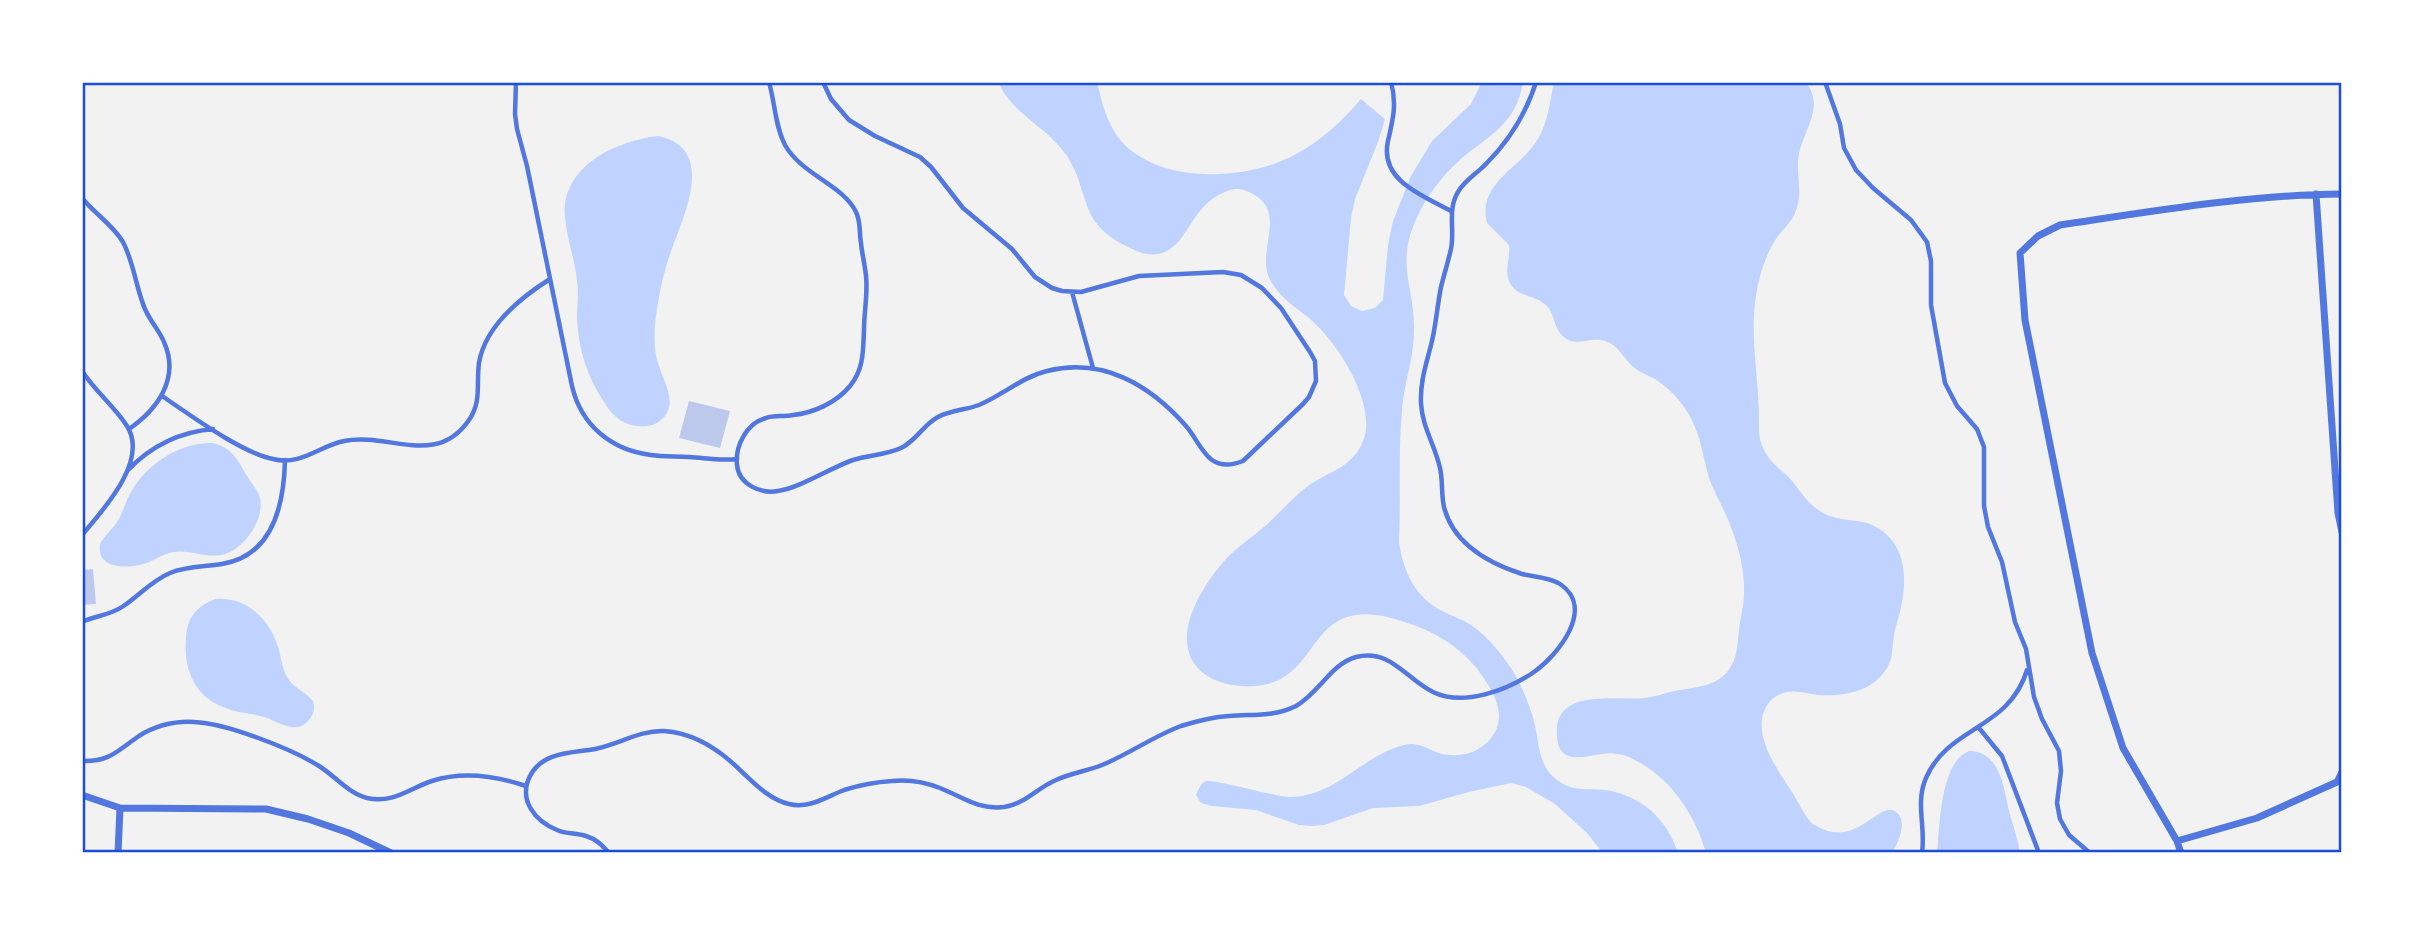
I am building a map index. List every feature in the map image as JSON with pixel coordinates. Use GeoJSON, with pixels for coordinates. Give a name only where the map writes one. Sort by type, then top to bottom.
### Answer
{"type":"FeatureCollection","features":[{"type":"Feature","properties":{"kind":"street"},"geometry":{"type":"LineString","coordinates":[[2181,853],[2177,841],[2123,748],[2092,653],[2025,320],[2020,253],[2038,236],[2060,225],[2211,202],[2287,194],[2342,194]]}},
{"type":"Feature","properties":{"kind":"street"},"geometry":{"type":"LineString","coordinates":[[2316,194],[2338,513],[2342,532]]}},
{"type":"Feature","properties":{"kind":"street"},"geometry":{"type":"LineString","coordinates":[[2177,841],[2257,818],[2337,782],[2342,772]]}},
{"type":"Feature","properties":{"kind":"street"},"geometry":{"type":"LineString","coordinates":[[82,795],[120,807],[265,809],[308,819],[349,833],[391,853]]}},
{"type":"Feature","properties":{"kind":"street"},"geometry":{"type":"LineString","coordinates":[[118,853],[120,807]]}},
{"type":"Feature","properties":{"kind":"lane"},"geometry":{"type":"LineString","coordinates":[[516,82],[517,130],[527,166],[576,403],[584,418],[615,444],[639,453],[708,460],[737,459]]}},
{"type":"Feature","properties":{"kind":"lane"},"geometry":{"type":"LineString","coordinates":[[769,82],[777,122],[786,146],[805,168],[849,201],[859,221],[867,288],[863,359],[860,369],[849,386],[829,403],[806,413],[765,418],[754,424],[742,439],[737,459],[740,475],[749,485],[763,491],[780,491],[852,460],[902,448],[937,417],[976,406],[1033,376],[1062,368],[1093,368],[1122,376],[1149,391],[1173,412],[1209,458],[1228,465],[1243,461],[1303,404],[1313,390],[1317,371],[1310,352],[1281,308],[1256,283],[1241,275],[1223,272],[1139,276],[1072,292],[1052,288],[1035,277],[1012,249],[963,208],[941,177],[920,158],[874,136],[849,120],[831,99],[823,82]]}},
{"type":"Feature","properties":{"kind":"lane"},"geometry":{"type":"LineString","coordinates":[[1391,82],[1394,113],[1388,156],[1392,171],[1405,185],[1451,211]]}},
{"type":"Feature","properties":{"kind":"lane"},"geometry":{"type":"LineString","coordinates":[[609,853],[587,836],[566,833],[545,824],[530,808],[526,786],[533,770],[555,755],[612,746],[648,733],[668,732],[694,738],[709,746],[774,798],[792,805],[812,803],[868,783],[897,780],[937,786],[971,804],[995,808],[1019,803],[1056,780],[1103,764],[1167,732],[1195,722],[1284,711],[1309,697],[1342,663],[1361,656],[1371,655],[1390,660],[1428,689],[1448,697],[1470,697],[1491,692],[1523,678],[1545,663],[1563,642],[1572,625],[1575,610],[1570,594],[1559,583],[1506,568],[1471,548],[1456,534],[1446,512],[1439,461],[1424,426],[1421,399],[1425,365],[1451,247],[1451,211],[1460,188],[1508,139],[1526,110],[1536,82]]}},
{"type":"Feature","properties":{"kind":"lane"},"geometry":{"type":"LineString","coordinates":[[1825,82],[1840,124],[1844,148],[1856,170],[1872,188],[1911,220],[1927,242],[1931,261],[1931,305],[1945,383],[1957,406],[1977,429],[1984,447],[1985,515],[2002,562],[2011,605],[2026,649],[2037,707],[2056,741],[2062,761],[2057,803],[2060,819],[2069,835],[2090,853]]}},
{"type":"Feature","properties":{"kind":"lane"},"geometry":{"type":"LineString","coordinates":[[82,198],[108,223],[123,243],[144,306],[166,346],[170,366],[162,396],[149,414],[129,429]]}},
{"type":"Feature","properties":{"kind":"lane"},"geometry":{"type":"LineString","coordinates":[[162,396],[259,455],[285,460],[307,457],[343,441],[370,440],[421,447],[442,442],[468,421],[474,412],[479,393],[479,363],[489,337],[522,299],[550,279]]}},
{"type":"Feature","properties":{"kind":"lane"},"geometry":{"type":"LineString","coordinates":[[1072,292],[1093,368]]}},
{"type":"Feature","properties":{"kind":"lane"},"geometry":{"type":"LineString","coordinates":[[82,371],[97,393],[129,429],[132,450],[128,470]]}},
{"type":"Feature","properties":{"kind":"lane"},"geometry":{"type":"LineString","coordinates":[[82,535],[109,502],[128,470],[160,443],[186,433],[214,429]]}},
{"type":"Feature","properties":{"kind":"lane"},"geometry":{"type":"LineString","coordinates":[[82,622],[112,612],[150,584],[173,572],[233,562],[254,552],[274,525],[282,495],[285,460]]}},
{"type":"Feature","properties":{"kind":"lane"},"geometry":{"type":"LineString","coordinates":[[1922,853],[1920,806],[1926,778],[1933,765],[1947,749],[2002,712],[2012,701],[2029,666]]}},
{"type":"Feature","properties":{"kind":"lane"},"geometry":{"type":"LineString","coordinates":[[82,761],[109,757],[141,734],[153,729],[180,722],[194,722],[222,727],[292,751],[323,768],[345,788],[367,797],[391,798],[432,780],[452,776],[491,777],[526,786]]}},
{"type":"Feature","properties":{"kind":"lane"},"geometry":{"type":"LineString","coordinates":[[1979,728],[2002,756],[2039,853]]}},
{"type":"Feature","properties":{"kind":"water"},"geometry":{"type":"Polygon","coordinates":[[[998,82],[1097,82],[1112,128],[1121,141],[1138,155],[1158,165],[1181,172],[1205,174],[1254,170],[1296,154],[1331,130],[1361,99],[1385,119],[1355,199],[1351,218],[1344,295],[1351,306],[1362,311],[1375,308],[1383,300],[1393,221],[1411,176],[1432,141],[1471,104],[1482,82],[1523,82],[1515,108],[1508,118],[1441,180],[1424,204],[1410,237],[1407,264],[1414,331],[1401,426],[1401,553],[1407,573],[1424,598],[1442,611],[1477,629],[1511,668],[1530,707],[1543,762],[1553,776],[1571,787],[1619,793],[1642,804],[1660,820],[1678,853],[1603,853],[1587,833],[1555,804],[1526,787],[1511,783],[1419,806],[1373,808],[1324,825],[1312,826],[1299,825],[1256,810],[1201,803],[1196,795],[1206,781],[1289,797],[1321,790],[1374,758],[1404,745],[1417,745],[1444,754],[1470,753],[1484,745],[1495,732],[1499,718],[1497,703],[1477,668],[1454,646],[1416,626],[1377,615],[1350,616],[1331,625],[1290,672],[1271,683],[1242,686],[1228,684],[1207,676],[1196,666],[1188,648],[1187,634],[1194,607],[1209,581],[1230,555],[1302,491],[1354,456],[1361,446],[1366,429],[1362,399],[1349,368],[1330,340],[1284,298],[1272,283],[1267,272],[1266,259],[1270,221],[1262,200],[1243,190],[1228,191],[1213,198],[1196,216],[1183,236],[1168,250],[1158,254],[1145,254],[1134,250],[1110,237],[1099,227],[1087,206],[1067,156],[1013,104],[998,82]]]}},
{"type":"Feature","properties":{"kind":"water"},"geometry":{"type":"Polygon","coordinates":[[[1554,82],[1806,82],[1811,91],[1814,101],[1812,118],[1798,161],[1798,206],[1769,252],[1756,295],[1754,344],[1760,440],[1769,457],[1814,507],[1832,517],[1872,525],[1885,533],[1895,544],[1903,569],[1903,598],[1891,658],[1880,677],[1862,689],[1841,694],[1819,695],[1795,691],[1780,694],[1766,707],[1762,729],[1768,752],[1813,824],[1828,831],[1843,832],[1860,826],[1882,812],[1892,810],[1901,818],[1902,823],[1900,836],[1892,853],[1706,853],[1695,824],[1679,798],[1646,767],[1630,757],[1618,754],[1568,756],[1559,746],[1558,721],[1564,710],[1575,703],[1602,698],[1652,697],[1704,686],[1723,676],[1735,656],[1744,585],[1734,535],[1709,478],[1695,427],[1684,406],[1662,384],[1632,366],[1610,343],[1600,340],[1575,342],[1565,338],[1547,306],[1520,293],[1512,286],[1507,272],[1509,245],[1487,223],[1488,197],[1502,177],[1538,139],[1548,112],[1554,82]]]}},
{"type":"Feature","properties":{"kind":"water"},"geometry":{"type":"Polygon","coordinates":[[[658,136],[676,142],[686,153],[691,166],[692,182],[684,216],[664,274],[655,322],[656,355],[670,405],[659,421],[650,426],[640,426],[622,421],[610,411],[593,383],[585,362],[578,329],[578,286],[566,226],[566,200],[571,184],[594,160],[625,144],[658,136]]]}},
{"type":"Feature","properties":{"kind":"water"},"geometry":{"type":"Polygon","coordinates":[[[213,443],[235,457],[259,495],[259,516],[244,541],[237,548],[221,555],[173,552],[136,566],[107,563],[100,552],[100,544],[117,522],[131,492],[146,472],[177,451],[189,446],[213,443]]]}},
{"type":"Feature","properties":{"kind":"water"},"geometry":{"type":"Polygon","coordinates":[[[216,599],[227,599],[246,605],[268,625],[289,679],[313,701],[313,713],[304,725],[285,726],[266,718],[228,709],[200,691],[187,662],[187,631],[198,609],[216,599]]]}},
{"type":"Feature","properties":{"kind":"water"},"geometry":{"type":"Polygon","coordinates":[[[1970,751],[1989,758],[2000,775],[2020,853],[1937,853],[1947,780],[1960,757],[1970,751]]]}},
{"type":"Feature","properties":{"kind":"building"},"geometry":{"type":"Polygon","coordinates":[[[689,401],[730,411],[720,448],[679,438],[689,401]]]}},
{"type":"Feature","properties":{"kind":"building"},"geometry":{"type":"Polygon","coordinates":[[[93,569],[96,604],[82,605],[82,570],[93,569]]]}}]}
